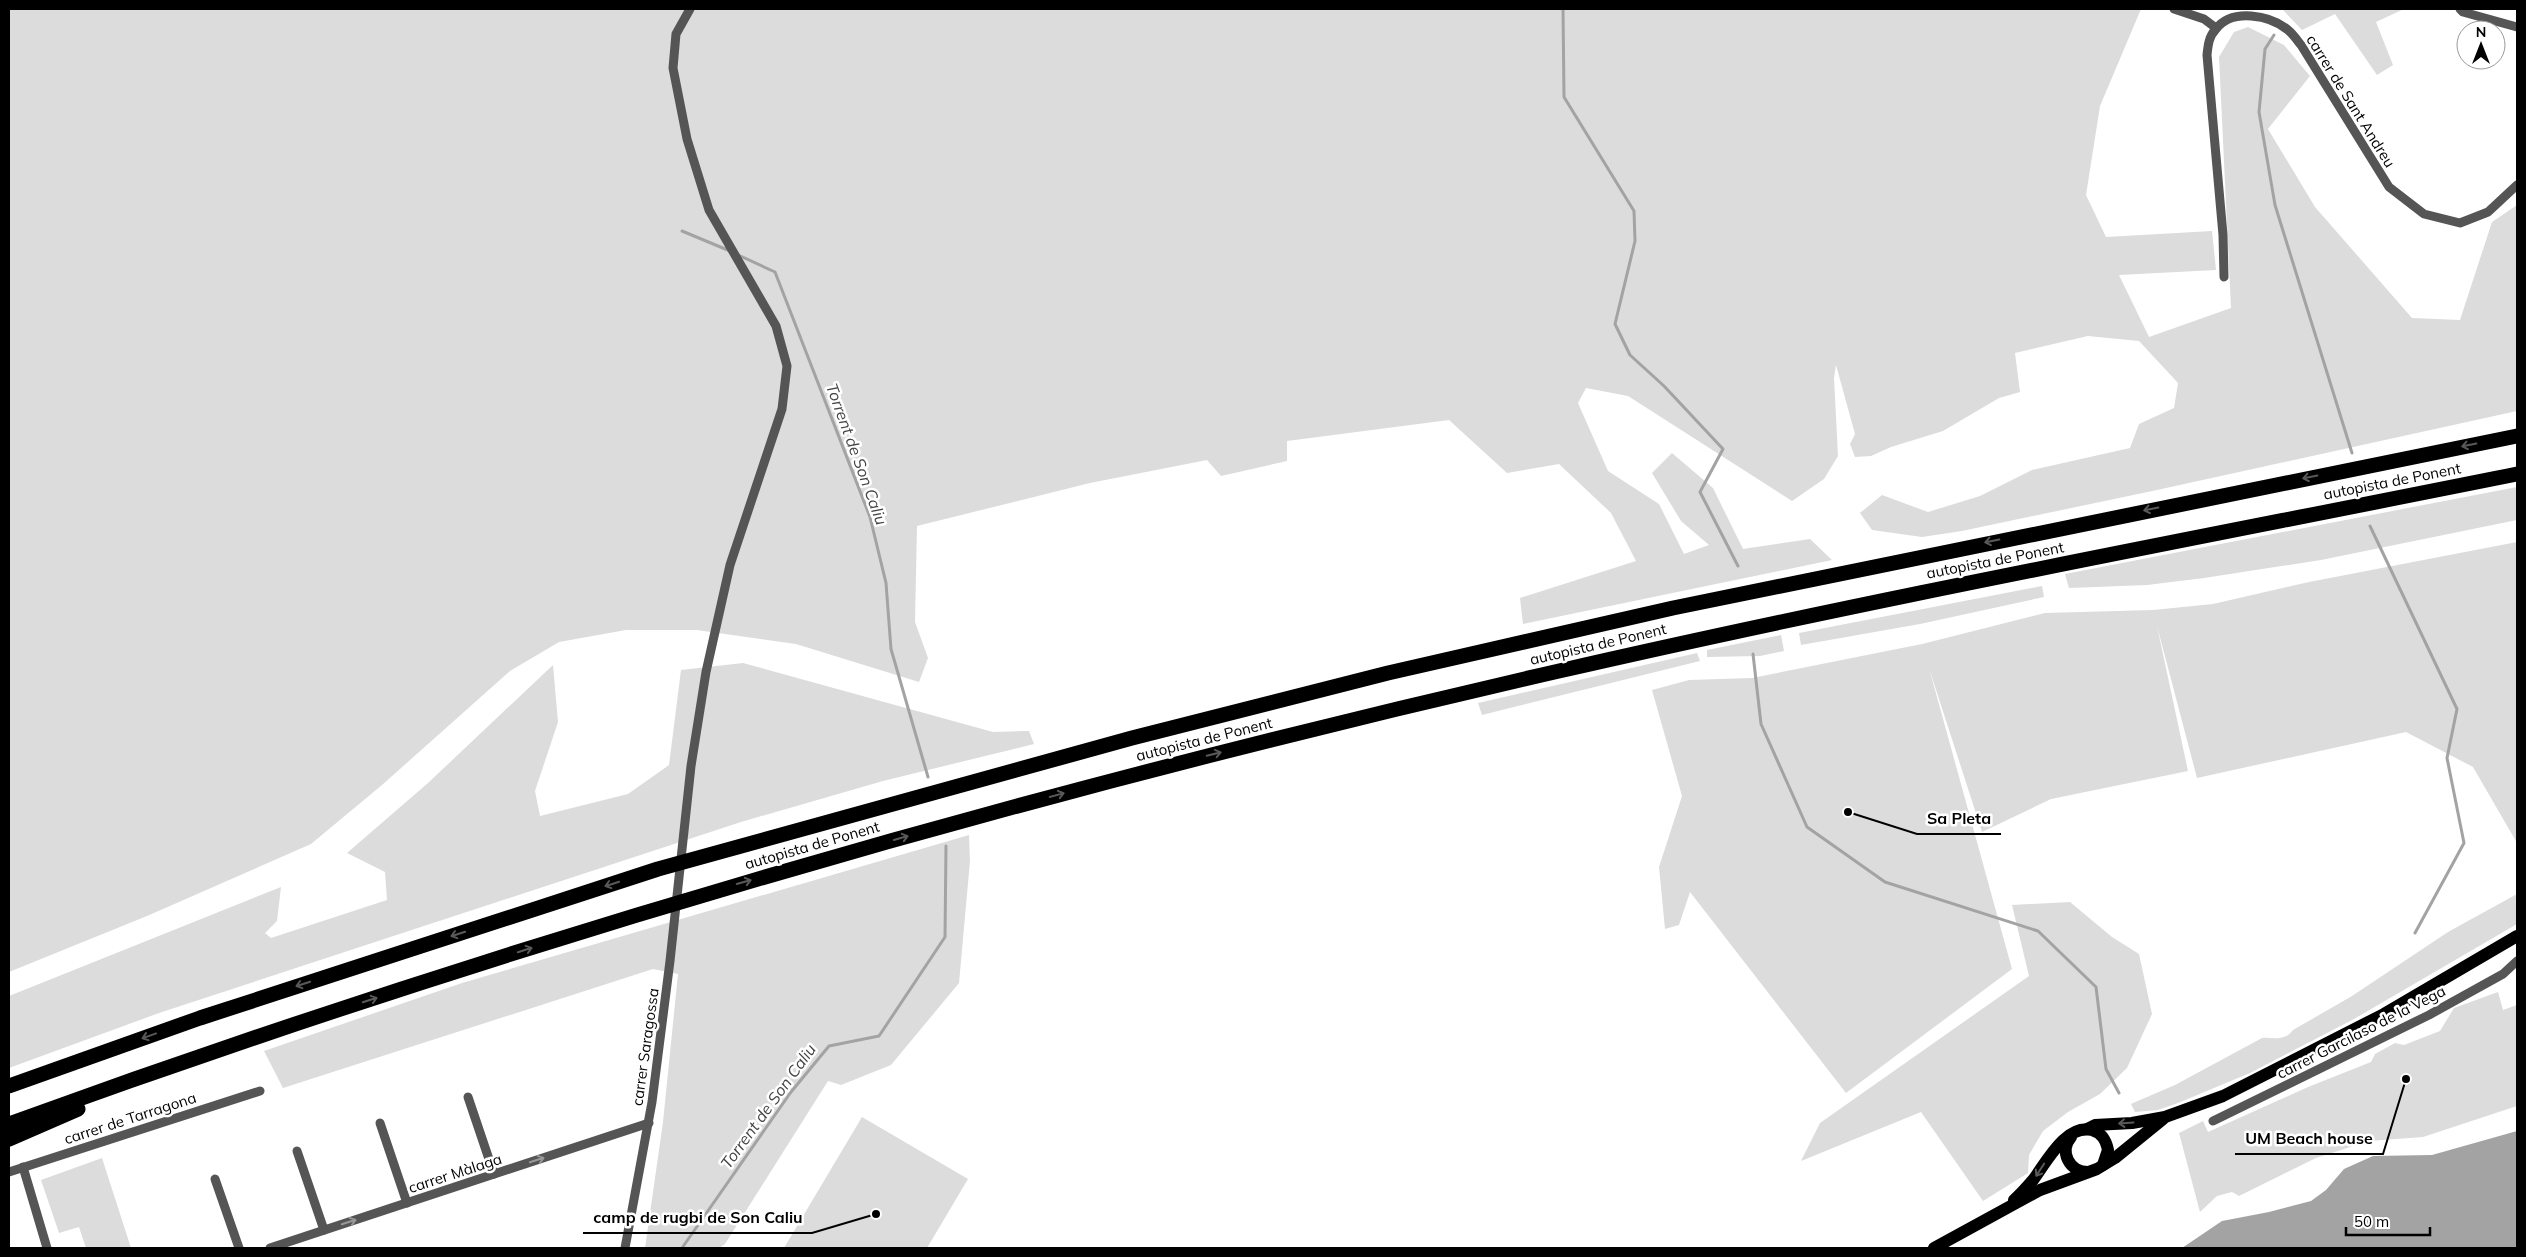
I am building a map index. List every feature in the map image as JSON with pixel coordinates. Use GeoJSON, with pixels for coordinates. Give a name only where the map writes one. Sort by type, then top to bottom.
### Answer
{"type":"FeatureCollection","features":[{"type":"Feature","properties":{"kind":"highway"},"geometry":{"type":"LineString","coordinates":[[2498,439],[2517,429]]}},
{"type":"Feature","properties":{"kind":"highway","name":"autopista de Ponent"},"geometry":{"type":"LineString","coordinates":[[9,1086],[200,1018],[658,869],[1132,738],[1491,649],[1864,567],[2517,436]]}},
{"type":"Feature","properties":{"kind":"highway","name":"autopista de Ponent"},"geometry":{"type":"LineString","coordinates":[[291,1026],[646,911],[1147,771],[1547,673],[1896,598],[2517,474]]}},
{"type":"Feature","properties":{"kind":"highway"},"geometry":{"type":"LineString","coordinates":[[9,1124],[291,1026]]}},
{"type":"Feature","properties":{"kind":"highway"},"geometry":{"type":"LineString","coordinates":[[9,1140],[80,1108],[224,1058],[291,1026]]}},
{"type":"Feature","properties":{"kind":"main road"},"geometry":{"type":"LineString","coordinates":[[2003,1211],[2033,1180],[2054,1150],[2073,1135],[2095,1125],[2165,1117],[2223,1096],[2384,1014],[2517,936]]}},
{"type":"Feature","properties":{"kind":"main road"},"geometry":{"type":"LineString","coordinates":[[1934,1248],[2040,1190],[2090,1172],[2115,1158],[2165,1117]]}},
{"type":"Feature","properties":{"kind":"main road"},"geometry":{"type":"LineString","coordinates":[[2087,1129],[2095,1131],[2106,1142],[2108,1150],[2103,1164]]}},
{"type":"Feature","properties":{"kind":"main road"},"geometry":{"type":"LineString","coordinates":[[2073,1135],[2066,1146],[2067,1160],[2077,1170],[2090,1172]]}},
{"type":"Feature","properties":{"kind":"street","name":"carrer Saragossa"},"geometry":{"type":"LineString","coordinates":[[625,1248],[649,1123],[670,961],[681,848],[706,672],[730,565],[782,409],[787,366],[776,326],[706,201],[687,139],[673,68],[676,34],[690,9]]}},
{"type":"Feature","properties":{"kind":"street"},"geometry":{"type":"LineString","coordinates":[[2174,9],[2204,19],[2216,28],[2209,40],[2207,55],[2223,235],[2224,277]]}},
{"type":"Feature","properties":{"kind":"street"},"geometry":{"type":"LineString","coordinates":[[2460,9],[2462,12],[2517,27]]}},
{"type":"Feature","properties":{"kind":"street","name":"carrer de Sant Andreu"},"geometry":{"type":"LineString","coordinates":[[2216,28],[2226,20],[2241,16],[2258,17],[2287,29],[2302,45],[2389,187],[2424,214],[2460,223],[2488,212],[2517,186]]}},
{"type":"Feature","properties":{"kind":"street","name":"carrer Garcilaso de la Vega"},"geometry":{"type":"LineString","coordinates":[[2213,1121],[2429,1015],[2503,974],[2517,961]]}},
{"type":"Feature","properties":{"kind":"street","name":"carrer de Tarragona"},"geometry":{"type":"LineString","coordinates":[[9,1172],[260,1091]]}},
{"type":"Feature","properties":{"kind":"street"},"geometry":{"type":"LineString","coordinates":[[468,1096],[494,1174]]}},
{"type":"Feature","properties":{"kind":"street"},"geometry":{"type":"LineString","coordinates":[[380,1123],[407,1203]]}},
{"type":"Feature","properties":{"kind":"street","name":"carrer Màlaga"},"geometry":{"type":"LineString","coordinates":[[270,1248],[649,1123]]}},
{"type":"Feature","properties":{"kind":"street"},"geometry":{"type":"LineString","coordinates":[[297,1151],[324,1230]]}},
{"type":"Feature","properties":{"kind":"street"},"geometry":{"type":"LineString","coordinates":[[23,1167],[47,1248]]}},
{"type":"Feature","properties":{"kind":"street"},"geometry":{"type":"LineString","coordinates":[[215,1180],[239,1248]]}},
{"type":"Feature","properties":{"kind":"shaded area"},"geometry":{"type":"Polygon","coordinates":[[[9,9],[2141,9],[2100,106],[2086,195],[2106,237],[2212,231],[2216,270],[2119,275],[2149,337],[2231,308],[2219,57],[2234,32],[2248,27],[2284,45],[2310,76],[2268,129],[2315,207],[2412,318],[2460,320],[2492,222],[2517,205],[2517,411],[2157,490],[1962,531],[1922,537],[1872,530],[1860,513],[1882,495],[1928,512],[1980,496],[2032,470],[2130,448],[2139,424],[2174,408],[2178,383],[2139,341],[2088,336],[2015,353],[2020,392],[1999,398],[1943,431],[1891,447],[1871,456],[1855,457],[1850,444],[1855,434],[1836,365],[1834,378],[1838,456],[1824,479],[1792,501],[1628,396],[1586,388],[1578,403],[1608,471],[1659,504],[1684,554],[1709,545],[1681,521],[1652,473],[1672,453],[1713,488],[1743,549],[1810,539],[1832,560],[1523,624],[1520,598],[1636,561],[1611,513],[1559,464],[1507,473],[1449,420],[1287,441],[1287,461],[1221,476],[1207,460],[1090,483],[917,526],[915,622],[928,658],[919,682],[796,644],[697,630],[626,630],[559,642],[510,671],[382,785],[311,844],[147,916],[9,972],[9,9]]]}},
{"type":"Feature","properties":{"kind":"shaded area"},"geometry":{"type":"Polygon","coordinates":[[[2282,9],[2404,9],[2376,22],[2393,65],[2377,75],[2335,14],[2302,30],[2282,9]]]}},
{"type":"Feature","properties":{"kind":"shaded area"},"geometry":{"type":"Polygon","coordinates":[[[2517,487],[2517,520],[2321,560],[2147,585],[2069,588],[2065,574],[2517,487]]]}},
{"type":"Feature","properties":{"kind":"shaded area"},"geometry":{"type":"Polygon","coordinates":[[[2517,542],[2517,843],[2473,767],[2406,732],[2197,778],[2157,626],[2188,771],[2051,799],[1982,832],[1929,668],[2012,969],[1846,1093],[1690,892],[1679,925],[1665,929],[1659,867],[1682,796],[1652,690],[1689,680],[1752,678],[1922,644],[2045,613],[2153,610],[2213,604],[2309,582],[2517,542]]]}},
{"type":"Feature","properties":{"kind":"shaded area"},"geometry":{"type":"Polygon","coordinates":[[[2042,586],[2044,597],[1920,624],[1801,645],[1799,633],[2042,586]]]}},
{"type":"Feature","properties":{"kind":"shaded area"},"geometry":{"type":"Polygon","coordinates":[[[1781,635],[1784,651],[1760,656],[1707,657],[1707,650],[1781,635]]]}},
{"type":"Feature","properties":{"kind":"shaded area"},"geometry":{"type":"Polygon","coordinates":[[[1697,653],[1700,661],[1482,715],[1478,703],[1697,653]]]}},
{"type":"Feature","properties":{"kind":"shaded area"},"geometry":{"type":"Polygon","coordinates":[[[743,663],[993,732],[1029,731],[1034,744],[883,781],[741,822],[159,1013],[9,1068],[9,996],[281,887],[277,921],[265,933],[271,938],[387,900],[385,872],[347,853],[428,783],[553,665],[558,722],[535,791],[540,816],[628,794],[669,765],[681,670],[743,663]]]}},
{"type":"Feature","properties":{"kind":"shaded area"},"geometry":{"type":"Polygon","coordinates":[[[969,835],[970,861],[959,983],[891,1065],[841,1085],[828,1081],[725,1244],[719,1248],[645,1248],[663,1122],[678,974],[653,969],[283,1088],[264,1051],[462,983],[969,835]]]}},
{"type":"Feature","properties":{"kind":"shaded area"},"geometry":{"type":"Polygon","coordinates":[[[2517,894],[2517,924],[2354,1019],[2250,1073],[2158,1110],[2135,1112],[2131,1104],[2175,1085],[2262,1038],[2282,1038],[2290,1034],[2293,1030],[2352,996],[2448,932],[2517,894]]]}},
{"type":"Feature","properties":{"kind":"shaded area"},"geometry":{"type":"Polygon","coordinates":[[[2070,902],[2112,937],[2139,954],[2152,1014],[2127,1068],[2100,1094],[2068,1112],[2043,1131],[2029,1155],[2028,1173],[1983,1201],[1921,1112],[1801,1161],[1820,1123],[2029,976],[2012,905],[2070,902]]]}},
{"type":"Feature","properties":{"kind":"shaded area"},"geometry":{"type":"Polygon","coordinates":[[[2498,992],[2503,1010],[2517,1005],[2517,1106],[2423,1137],[2369,1141],[2316,1158],[2239,1196],[2232,1192],[2217,1196],[2200,1212],[2179,1133],[2203,1121],[2208,1132],[2308,1087],[2371,1062],[2375,1054],[2395,1043],[2404,1045],[2440,1031],[2454,1008],[2498,992]]]}},
{"type":"Feature","properties":{"kind":"shaded area"},"geometry":{"type":"Polygon","coordinates":[[[862,1117],[968,1179],[927,1248],[784,1248],[862,1117]]]}},
{"type":"Feature","properties":{"kind":"shaded area"},"geometry":{"type":"Polygon","coordinates":[[[2517,1131],[2517,1248],[2182,1248],[2222,1221],[2269,1212],[2311,1201],[2326,1190],[2344,1169],[2373,1156],[2432,1155],[2517,1131]]]}},
{"type":"Feature","properties":{"kind":"shaded area"},"geometry":{"type":"Polygon","coordinates":[[[102,1158],[131,1248],[86,1248],[79,1227],[59,1233],[41,1180],[102,1158]]]}},
{"type":"Feature","properties":{"kind":"waterway"},"geometry":{"type":"LineString","coordinates":[[1563,9],[1564,97],[1634,211],[1635,241],[1615,324],[1630,355],[1664,386],[1723,449],[1700,492],[1738,566]]}},
{"type":"Feature","properties":{"kind":"waterway"},"geometry":{"type":"LineString","coordinates":[[2274,35],[2265,49],[2259,112],[2275,205],[2352,453]]}},
{"type":"Feature","properties":{"kind":"waterway","name":"Torrent de Son Caliu"},"geometry":{"type":"LineString","coordinates":[[682,231],[730,251]]}},
{"type":"Feature","properties":{"kind":"waterway","name":"Torrent de Son Caliu"},"geometry":{"type":"LineString","coordinates":[[738,255],[775,272],[870,517],[886,583],[891,649],[928,777]]}},
{"type":"Feature","properties":{"kind":"waterway"},"geometry":{"type":"LineString","coordinates":[[2370,526],[2457,709],[2447,758],[2464,843],[2415,933]]}},
{"type":"Feature","properties":{"kind":"waterway"},"geometry":{"type":"LineString","coordinates":[[1753,654],[1761,724],[1807,827],[1885,882],[2038,931],[2096,987],[2106,1069],[2119,1093]]}},
{"type":"Feature","properties":{"kind":"waterway","name":"Torrent de Son Caliu"},"geometry":{"type":"LineString","coordinates":[[682,1248],[791,1092],[829,1046],[879,1036],[945,937],[946,846]]}},
{"type":"Feature","properties":{"kind":"place","name":"Sa Pleta"},"geometry":{"type":"Point","coordinates":[1848,812]}},
{"type":"Feature","properties":{"kind":"place","name":"UM Beach house"},"geometry":{"type":"Point","coordinates":[2406,1079]}},
{"type":"Feature","properties":{"kind":"place","name":"camp de rugbi de Son Caliu"},"geometry":{"type":"Point","coordinates":[876,1214]}}]}
